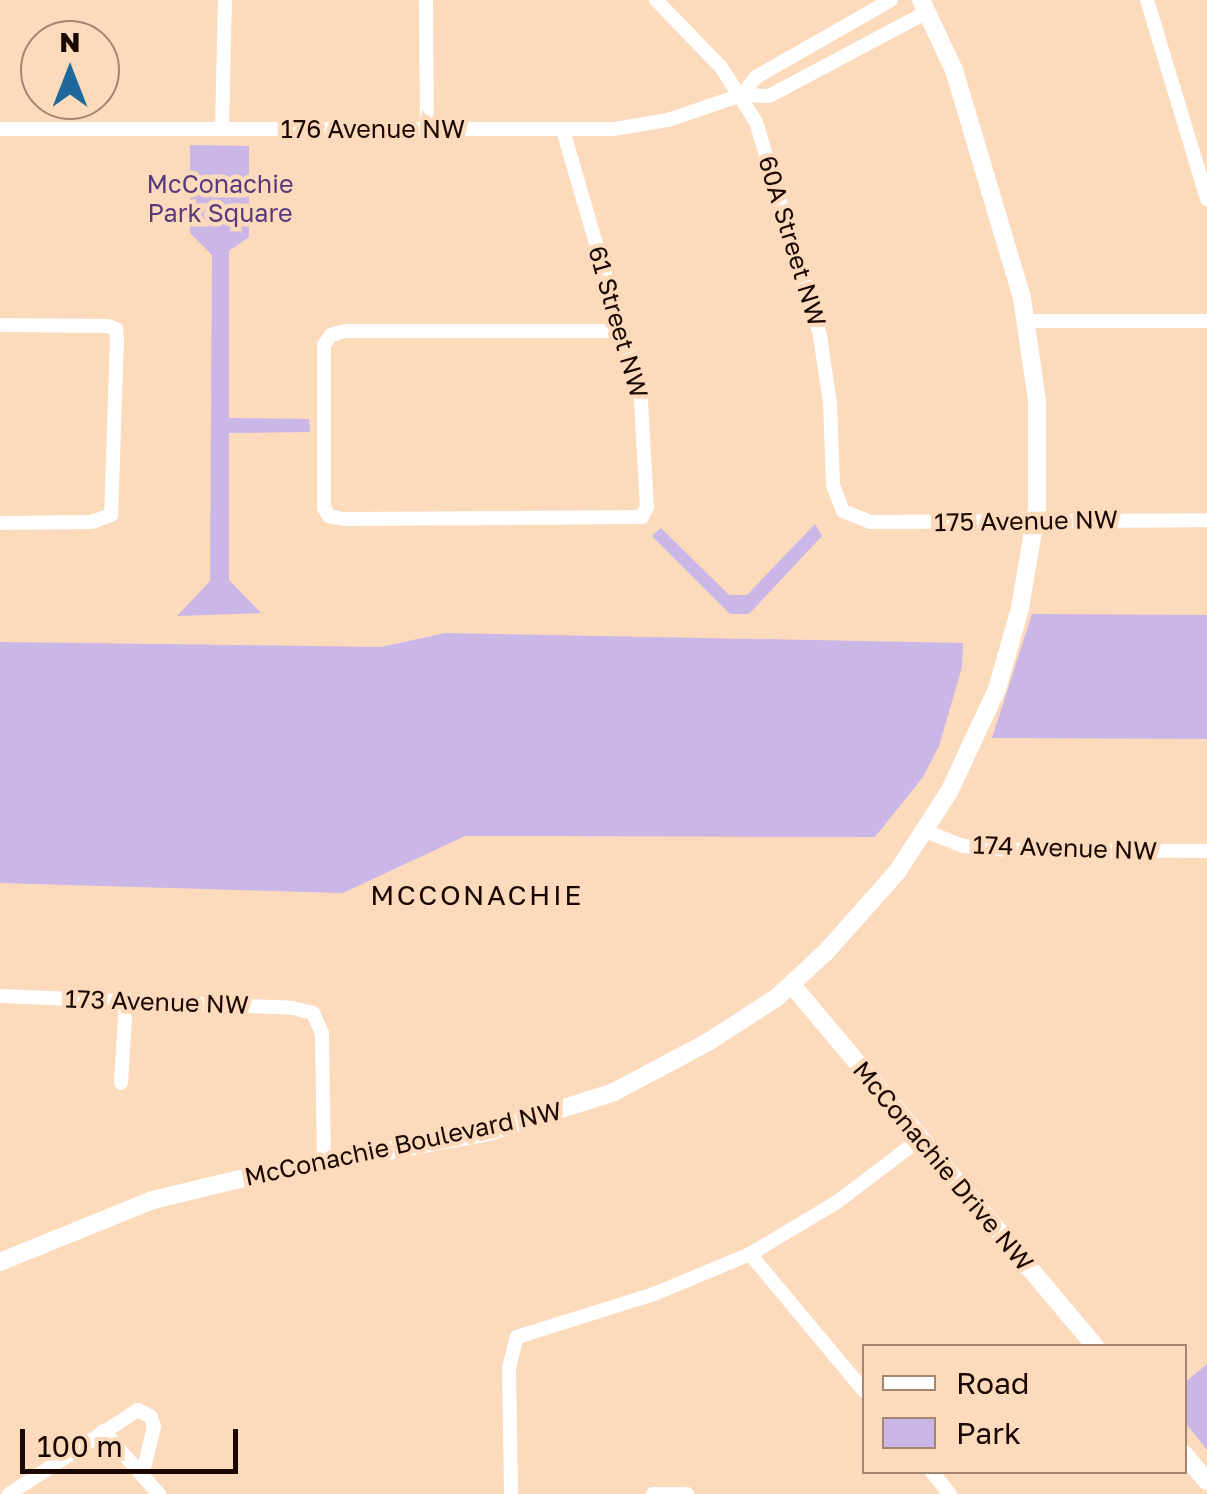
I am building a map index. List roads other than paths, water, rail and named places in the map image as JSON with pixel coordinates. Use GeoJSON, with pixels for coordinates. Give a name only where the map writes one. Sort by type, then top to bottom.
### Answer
{"type":"FeatureCollection","features":[{"type":"Feature","properties":{"kind":"street"},"geometry":{"type":"LineString","coordinates":[[222,128],[225,0]]}},
{"type":"Feature","properties":{"kind":"street"},"geometry":{"type":"LineString","coordinates":[[426,0],[427,129]]}},
{"type":"Feature","properties":{"kind":"street","name":"60A Street NW"},"geometry":{"type":"LineString","coordinates":[[656,0],[742,96],[762,140],[820,336],[830,402],[833,485],[836,503],[848,514]]}},
{"type":"Feature","properties":{"kind":"street","name":"176 Avenue NW"},"geometry":{"type":"LineString","coordinates":[[742,96],[756,77],[891,0]]}},
{"type":"Feature","properties":{"kind":"street"},"geometry":{"type":"LineString","coordinates":[[1147,0],[1207,199]]}},
{"type":"Feature","properties":{"kind":"street","name":"176 Avenue NW"},"geometry":{"type":"LineString","coordinates":[[0,129],[564,130],[646,125],[742,96],[770,96],[924,6]]}},
{"type":"Feature","properties":{"kind":"street","name":"McConachie Boulevard NW"},"geometry":{"type":"LineString","coordinates":[[0,1262],[153,1200],[492,1130],[574,1108],[664,1068],[792,985],[876,895],[925,831],[975,742],[996,689],[1020,608],[1035,520],[1036,400],[1026,321],[960,89],[924,6]]}},
{"type":"Feature","properties":{"kind":"street","name":"61 Street NW"},"geometry":{"type":"LineString","coordinates":[[564,130],[621,330],[645,429],[648,508],[642,517],[342,519],[329,516],[324,508],[324,345],[331,335],[345,331],[621,330]]}},
{"type":"Feature","properties":{"kind":"street"},"geometry":{"type":"LineString","coordinates":[[1026,321],[1207,322]]}},
{"type":"Feature","properties":{"kind":"street"},"geometry":{"type":"LineString","coordinates":[[0,325],[116,329],[111,515],[92,522],[0,523]]}},
{"type":"Feature","properties":{"kind":"street","name":"175 Avenue NW"},"geometry":{"type":"LineString","coordinates":[[848,514],[870,522],[1207,520]]}},
{"type":"Feature","properties":{"kind":"street","name":"174 Avenue NW"},"geometry":{"type":"LineString","coordinates":[[925,831],[963,846],[1007,850],[1207,851]]}},
{"type":"Feature","properties":{"kind":"street","name":"McConachie Drive NW"},"geometry":{"type":"LineString","coordinates":[[792,985],[1093,1344]]}},
{"type":"Feature","properties":{"kind":"street","name":"173 Avenue NW"},"geometry":{"type":"LineString","coordinates":[[0,996],[294,1008],[312,1013],[322,1033],[324,1162]]}},
{"type":"Feature","properties":{"kind":"street"},"geometry":{"type":"LineString","coordinates":[[121,1083],[126,1001]]}},
{"type":"Feature","properties":{"kind":"street"},"geometry":{"type":"LineString","coordinates":[[511,1494],[510,1368],[516,1337],[654,1294],[750,1254],[837,1202],[920,1139]]}},
{"type":"Feature","properties":{"kind":"street"},"geometry":{"type":"LineString","coordinates":[[750,1254],[862,1389]]}},
{"type":"Feature","properties":{"kind":"street"},"geometry":{"type":"LineString","coordinates":[[9,1494],[138,1410],[151,1417],[154,1427],[142,1476]]}},
{"type":"Feature","properties":{"kind":"street"},"geometry":{"type":"LineString","coordinates":[[103,1431],[158,1494]]}},
{"type":"Feature","properties":{"kind":"street"},"geometry":{"type":"LineString","coordinates":[[1187,1458],[1207,1481]]}},
{"type":"Feature","properties":{"kind":"street"},"geometry":{"type":"LineString","coordinates":[[934,1474],[950,1494]]}},
{"type":"Feature","properties":{"kind":"street"},"geometry":{"type":"LineString","coordinates":[[653,1494],[687,1494]]}},
{"type":"Feature","properties":{"kind":"district","name":"MCCONACHIE"},"geometry":{"type":"Point","coordinates":[477,895]}},
{"type":"Feature","properties":{"kind":"park label","name":"McConachie Park Square"},"geometry":{"type":"Point","coordinates":[220,200]}}]}
